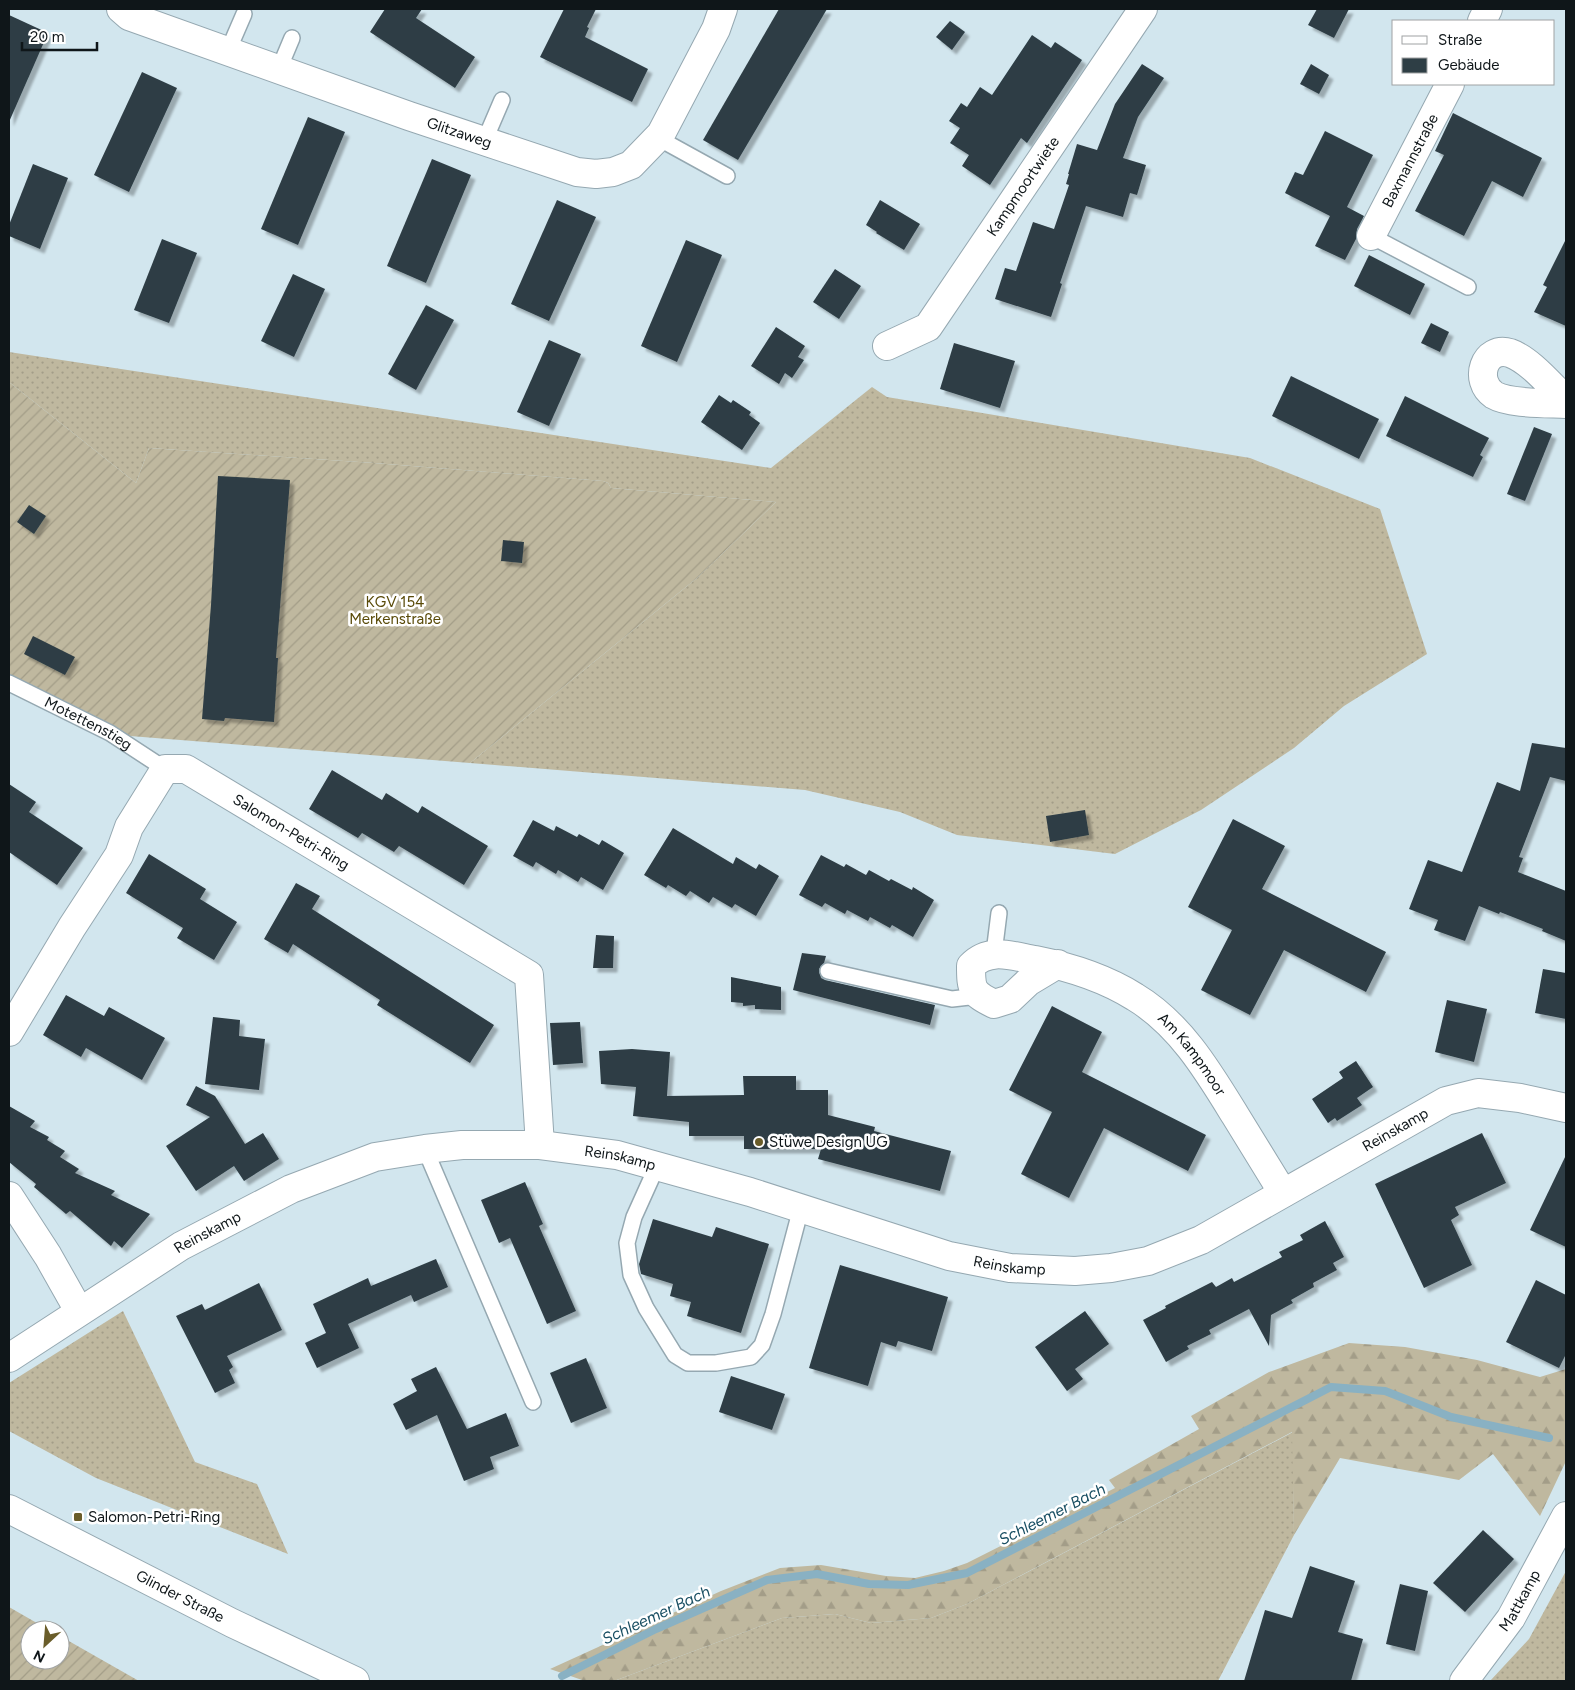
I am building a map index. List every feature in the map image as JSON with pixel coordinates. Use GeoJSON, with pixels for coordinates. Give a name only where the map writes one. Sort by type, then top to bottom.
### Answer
{"type":"FeatureCollection","features":[{"type":"Feature","properties":{"kind":"street","name":"Glitzaweg"},"geometry":{"type":"LineString","coordinates":[[121,9],[128,16],[484,142],[577,172],[596,174],[613,172],[631,166],[658,138],[716,29],[723,9]]}},
{"type":"Feature","properties":{"kind":"street","name":"Kampmoortwiete"},"geometry":{"type":"LineString","coordinates":[[888,346],[928,326],[1143,9]]}},
{"type":"Feature","properties":{"kind":"street","name":"Baxmannstraße"},"geometry":{"type":"LineString","coordinates":[[1371,236],[1449,85]]}},
{"type":"Feature","properties":{"kind":"street"},"geometry":{"type":"LineString","coordinates":[[9,1032],[72,927],[119,855],[129,827],[165,769]]}},
{"type":"Feature","properties":{"kind":"street","name":"Salomon-Petri-Ring"},"geometry":{"type":"LineString","coordinates":[[165,769],[186,769],[529,975],[540,1146]]}},
{"type":"Feature","properties":{"kind":"street"},"geometry":{"type":"LineString","coordinates":[[994,953],[978,959],[971,966],[971,983],[978,996],[994,1004],[1010,998],[1028,982],[1058,964]]}},
{"type":"Feature","properties":{"kind":"street","name":"Am Kampmoor"},"geometry":{"type":"LineString","coordinates":[[994,953],[1058,964],[1096,977],[1136,997],[1168,1022],[1203,1063],[1283,1193]]}},
{"type":"Feature","properties":{"kind":"street","name":"Reinskamp"},"geometry":{"type":"LineString","coordinates":[[9,1358],[181,1246],[291,1189],[375,1157],[424,1149],[462,1144],[540,1146],[617,1155],[801,1208],[949,1256],[1010,1268],[1074,1271],[1111,1268],[1148,1261],[1201,1240],[1446,1101],[1478,1093],[1520,1098],[1566,1108]]}},
{"type":"Feature","properties":{"kind":"street"},"geometry":{"type":"LineString","coordinates":[[9,1196],[48,1256],[79,1311]]}},
{"type":"Feature","properties":{"kind":"street","name":"Glinder Straße"},"geometry":{"type":"LineString","coordinates":[[9,1509],[232,1623],[355,1681]]}},
{"type":"Feature","properties":{"kind":"street","name":"Mattkamp"},"geometry":{"type":"LineString","coordinates":[[1464,1681],[1512,1618],[1566,1516]]}},
{"type":"Feature","properties":{"kind":"lane"},"geometry":{"type":"LineString","coordinates":[[228,51],[244,14]]}},
{"type":"Feature","properties":{"kind":"lane"},"geometry":{"type":"LineString","coordinates":[[279,69],[292,38]]}},
{"type":"Feature","properties":{"kind":"lane"},"geometry":{"type":"LineString","coordinates":[[484,142],[502,100]]}},
{"type":"Feature","properties":{"kind":"lane"},"geometry":{"type":"LineString","coordinates":[[658,138],[727,176]]}},
{"type":"Feature","properties":{"kind":"lane"},"geometry":{"type":"LineString","coordinates":[[1371,236],[1468,287]]}},
{"type":"Feature","properties":{"kind":"lane","name":"Motettenstieg"},"geometry":{"type":"LineString","coordinates":[[9,683],[110,733],[165,769]]}},
{"type":"Feature","properties":{"kind":"lane"},"geometry":{"type":"LineString","coordinates":[[994,953],[999,913]]}},
{"type":"Feature","properties":{"kind":"lane"},"geometry":{"type":"LineString","coordinates":[[828,971],[952,999],[978,996]]}},
{"type":"Feature","properties":{"kind":"lane"},"geometry":{"type":"LineString","coordinates":[[424,1149],[533,1402]]}},
{"type":"Feature","properties":{"kind":"lane"},"geometry":{"type":"LineString","coordinates":[[657,1166],[634,1217],[627,1243],[631,1275],[646,1308],[675,1355],[688,1363],[716,1363],[751,1357],[762,1345],[773,1314],[801,1208]]}},
{"type":"Feature","properties":{"kind":"green space"},"geometry":{"type":"Polygon","coordinates":[[[9,352],[771,468],[872,387],[887,397],[1250,458],[1380,509],[1427,654],[1344,706],[1294,748],[1201,810],[1115,854],[957,835],[900,812],[805,790],[470,763],[697,578],[776,502],[611,488],[608,483],[603,481],[149,448],[136,483],[9,382],[9,352]]]}},
{"type":"Feature","properties":{"kind":"green space","name":"KGV 154 Merkenstraße"},"geometry":{"type":"Polygon","coordinates":[[[9,382],[136,483],[149,448],[603,481],[608,483],[611,488],[776,502],[697,578],[470,763],[130,736],[9,674],[9,382]]]}},
{"type":"Feature","properties":{"kind":"green space"},"geometry":{"type":"Polygon","coordinates":[[[123,1311],[195,1462],[257,1484],[288,1554],[96,1478],[9,1431],[9,1383],[123,1311]]]}},
{"type":"Feature","properties":{"kind":"green space"},"geometry":{"type":"Polygon","coordinates":[[[1349,1343],[1405,1347],[1477,1360],[1540,1377],[1566,1369],[1566,1461],[1540,1516],[1493,1454],[1459,1480],[1340,1458],[1294,1535],[1292,1432],[967,1604],[931,1618],[871,1623],[835,1614],[782,1618],[614,1681],[585,1681],[550,1669],[721,1591],[780,1568],[821,1565],[886,1576],[915,1578],[967,1563],[1115,1488],[1109,1480],[1199,1429],[1191,1416],[1269,1372],[1349,1343]]]}},
{"type":"Feature","properties":{"kind":"green space"},"geometry":{"type":"Polygon","coordinates":[[[1293,1432],[1294,1535],[1218,1681],[614,1681],[782,1618],[835,1614],[871,1623],[931,1618],[967,1604],[1293,1432]]]}},
{"type":"Feature","properties":{"kind":"green space"},"geometry":{"type":"Polygon","coordinates":[[[1566,1571],[1566,1681],[1490,1681],[1529,1639],[1566,1571]]]}},
{"type":"Feature","properties":{"kind":"green space"},"geometry":{"type":"Polygon","coordinates":[[[9,1607],[32,1620],[20,1620],[20,1670],[70,1670],[70,1642],[139,1681],[9,1681],[9,1607]]]}},
{"type":"Feature","properties":{"kind":"building"},"geometry":{"type":"Polygon","coordinates":[[[385,9],[422,9],[416,18],[475,57],[455,88],[370,32],[385,9]]]}},
{"type":"Feature","properties":{"kind":"building"},"geometry":{"type":"Polygon","coordinates":[[[564,9],[596,9],[587,27],[589,28],[585,37],[648,69],[632,102],[540,57],[564,9]]]}},
{"type":"Feature","properties":{"kind":"building"},"geometry":{"type":"Polygon","coordinates":[[[779,9],[827,9],[738,160],[703,140],[779,9]]]}},
{"type":"Feature","properties":{"kind":"building"},"geometry":{"type":"Polygon","coordinates":[[[1317,9],[1349,9],[1334,38],[1308,25],[1317,9]]]}},
{"type":"Feature","properties":{"kind":"building"},"geometry":{"type":"Polygon","coordinates":[[[9,15],[48,33],[9,122],[9,15]]]}},
{"type":"Feature","properties":{"kind":"building"},"geometry":{"type":"Polygon","coordinates":[[[950,21],[965,32],[952,50],[936,37],[950,21]]]}},
{"type":"Feature","properties":{"kind":"building"},"geometry":{"type":"Polygon","coordinates":[[[1032,35],[1051,48],[1055,42],[1082,60],[1027,143],[1021,138],[990,185],[962,166],[969,155],[950,143],[960,128],[949,121],[961,103],[967,107],[980,87],[992,95],[1032,35]]]}},
{"type":"Feature","properties":{"kind":"building"},"geometry":{"type":"Polygon","coordinates":[[[1142,64],[1164,78],[1138,117],[1123,158],[1146,165],[1137,195],[1130,193],[1123,217],[1086,206],[1060,283],[1062,284],[1051,317],[995,299],[1005,268],[1016,271],[1033,222],[1054,229],[1069,185],[1066,184],[1077,144],[1097,150],[1115,104],[1142,64]]]}},
{"type":"Feature","properties":{"kind":"building"},"geometry":{"type":"Polygon","coordinates":[[[1311,64],[1329,75],[1319,94],[1300,84],[1311,64]]]}},
{"type":"Feature","properties":{"kind":"building"},"geometry":{"type":"Polygon","coordinates":[[[142,72],[177,88],[129,192],[94,175],[142,72]]]}},
{"type":"Feature","properties":{"kind":"building"},"geometry":{"type":"Polygon","coordinates":[[[1453,113],[1542,158],[1523,197],[1492,181],[1464,236],[1415,211],[1444,155],[1435,151],[1453,113]]]}},
{"type":"Feature","properties":{"kind":"building"},"geometry":{"type":"Polygon","coordinates":[[[308,117],[345,132],[298,245],[261,229],[308,117]]]}},
{"type":"Feature","properties":{"kind":"building"},"geometry":{"type":"Polygon","coordinates":[[[1325,131],[1373,155],[1347,207],[1364,216],[1357,229],[1356,239],[1345,260],[1315,246],[1330,216],[1285,193],[1295,172],[1303,175],[1325,131]]]}},
{"type":"Feature","properties":{"kind":"building"},"geometry":{"type":"Polygon","coordinates":[[[432,159],[471,175],[426,283],[387,266],[432,159]]]}},
{"type":"Feature","properties":{"kind":"building"},"geometry":{"type":"Polygon","coordinates":[[[33,164],[68,178],[40,249],[9,236],[9,225],[33,164]]]}},
{"type":"Feature","properties":{"kind":"building"},"geometry":{"type":"Polygon","coordinates":[[[557,200],[596,217],[549,321],[511,304],[557,200]]]}},
{"type":"Feature","properties":{"kind":"building"},"geometry":{"type":"Polygon","coordinates":[[[880,200],[920,224],[904,250],[866,225],[880,200]]]}},
{"type":"Feature","properties":{"kind":"building"},"geometry":{"type":"Polygon","coordinates":[[[162,239],[197,253],[169,323],[134,310],[162,239]]]}},
{"type":"Feature","properties":{"kind":"building"},"geometry":{"type":"Polygon","coordinates":[[[1566,239],[1566,326],[1534,312],[1547,287],[1543,285],[1566,239]]]}},
{"type":"Feature","properties":{"kind":"building"},"geometry":{"type":"Polygon","coordinates":[[[686,240],[722,255],[677,362],[641,346],[686,240]]]}},
{"type":"Feature","properties":{"kind":"building"},"geometry":{"type":"Polygon","coordinates":[[[1369,255],[1425,284],[1410,315],[1354,286],[1369,255]]]}},
{"type":"Feature","properties":{"kind":"building"},"geometry":{"type":"Polygon","coordinates":[[[835,269],[861,286],[839,319],[813,302],[835,269]]]}},
{"type":"Feature","properties":{"kind":"building"},"geometry":{"type":"Polygon","coordinates":[[[293,274],[325,289],[294,357],[261,341],[293,274]]]}},
{"type":"Feature","properties":{"kind":"building"},"geometry":{"type":"Polygon","coordinates":[[[426,305],[454,320],[416,390],[388,374],[426,305]]]}},
{"type":"Feature","properties":{"kind":"building"},"geometry":{"type":"Polygon","coordinates":[[[1431,323],[1449,332],[1440,352],[1421,343],[1431,323]]]}},
{"type":"Feature","properties":{"kind":"building"},"geometry":{"type":"Polygon","coordinates":[[[776,327],[805,346],[798,357],[804,360],[792,378],[785,373],[779,384],[751,366],[776,327]]]}},
{"type":"Feature","properties":{"kind":"building"},"geometry":{"type":"Polygon","coordinates":[[[549,340],[581,354],[549,426],[517,412],[549,340]]]}},
{"type":"Feature","properties":{"kind":"building"},"geometry":{"type":"Polygon","coordinates":[[[954,343],[1015,361],[1000,408],[940,389],[954,343]]]}},
{"type":"Feature","properties":{"kind":"building"},"geometry":{"type":"Polygon","coordinates":[[[1291,376],[1379,419],[1359,459],[1272,416],[1291,376]]]}},
{"type":"Feature","properties":{"kind":"building"},"geometry":{"type":"Polygon","coordinates":[[[719,395],[731,403],[733,400],[751,412],[749,415],[760,423],[742,450],[701,422],[719,395]]]}},
{"type":"Feature","properties":{"kind":"building"},"geometry":{"type":"Polygon","coordinates":[[[1405,396],[1489,438],[1480,455],[1483,457],[1473,477],[1386,436],[1405,396]]]}},
{"type":"Feature","properties":{"kind":"building"},"geometry":{"type":"Polygon","coordinates":[[[1534,427],[1552,434],[1525,501],[1507,494],[1534,427]]]}},
{"type":"Feature","properties":{"kind":"building"},"geometry":{"type":"Polygon","coordinates":[[[218,476],[290,480],[276,658],[278,658],[274,722],[225,718],[224,721],[202,719],[218,476]]]}},
{"type":"Feature","properties":{"kind":"building"},"geometry":{"type":"Polygon","coordinates":[[[29,505],[46,516],[34,534],[17,522],[29,505]]]}},
{"type":"Feature","properties":{"kind":"building"},"geometry":{"type":"Polygon","coordinates":[[[503,540],[524,542],[522,563],[501,561],[503,540]]]}},
{"type":"Feature","properties":{"kind":"building"},"geometry":{"type":"Polygon","coordinates":[[[33,636],[75,657],[65,675],[24,654],[33,636]]]}},
{"type":"Feature","properties":{"kind":"building"},"geometry":{"type":"Polygon","coordinates":[[[1532,743],[1566,748],[1566,781],[1550,777],[1519,857],[1523,858],[1518,872],[1566,891],[1566,941],[1542,931],[1543,929],[1479,906],[1465,941],[1434,930],[1438,920],[1409,909],[1428,860],[1462,872],[1497,782],[1520,791],[1532,743]]]}},
{"type":"Feature","properties":{"kind":"building"},"geometry":{"type":"Polygon","coordinates":[[[332,770],[382,800],[386,793],[418,813],[422,806],[488,846],[464,885],[399,846],[394,852],[362,833],[358,838],[309,809],[332,770]]]}},
{"type":"Feature","properties":{"kind":"building"},"geometry":{"type":"Polygon","coordinates":[[[9,784],[36,802],[29,812],[83,848],[57,885],[9,852],[9,784]]]}},
{"type":"Feature","properties":{"kind":"building"},"geometry":{"type":"Polygon","coordinates":[[[1085,810],[1089,835],[1050,842],[1046,816],[1085,810]]]}},
{"type":"Feature","properties":{"kind":"building"},"geometry":{"type":"Polygon","coordinates":[[[1233,819],[1285,846],[1262,889],[1386,952],[1366,992],[1284,950],[1250,1015],[1201,990],[1232,930],[1188,907],[1233,819]]]}},
{"type":"Feature","properties":{"kind":"building"},"geometry":{"type":"Polygon","coordinates":[[[533,820],[554,831],[556,826],[577,837],[579,834],[599,845],[602,840],[624,853],[603,890],[581,877],[578,882],[558,870],[556,874],[536,862],[533,867],[513,856],[533,820]]]}},
{"type":"Feature","properties":{"kind":"building"},"geometry":{"type":"Polygon","coordinates":[[[673,828],[733,864],[736,857],[756,869],[759,864],[779,876],[756,916],[735,904],[732,908],[713,897],[709,903],[690,891],[686,896],[668,885],[666,888],[644,875],[673,828]]]}},
{"type":"Feature","properties":{"kind":"building"},"geometry":{"type":"Polygon","coordinates":[[[149,854],[206,889],[200,899],[237,922],[214,960],[177,938],[183,928],[126,893],[149,854]]]}},
{"type":"Feature","properties":{"kind":"building"},"geometry":{"type":"Polygon","coordinates":[[[821,855],[844,867],[846,864],[866,875],[869,870],[889,881],[891,879],[912,890],[913,887],[934,900],[913,937],[892,925],[890,928],[870,917],[868,921],[847,910],[845,914],[825,903],[822,907],[799,895],[821,855]]]}},
{"type":"Feature","properties":{"kind":"building"},"geometry":{"type":"Polygon","coordinates":[[[296,883],[320,896],[312,909],[494,1025],[470,1063],[377,1005],[380,1000],[293,944],[288,953],[264,939],[296,883]]]}},
{"type":"Feature","properties":{"kind":"building"},"geometry":{"type":"Polygon","coordinates":[[[596,935],[614,936],[613,968],[593,968],[596,935]]]}},
{"type":"Feature","properties":{"kind":"building"},"geometry":{"type":"Polygon","coordinates":[[[802,953],[826,956],[824,963],[819,969],[821,978],[825,980],[935,1005],[930,1025],[793,990],[802,953]]]}},
{"type":"Feature","properties":{"kind":"building"},"geometry":{"type":"Polygon","coordinates":[[[1543,969],[1566,973],[1566,1019],[1535,1013],[1543,969]]]}},
{"type":"Feature","properties":{"kind":"building"},"geometry":{"type":"Polygon","coordinates":[[[731,977],[781,987],[781,1010],[755,1009],[755,1005],[743,1006],[743,1003],[731,1002],[731,977]]]}},
{"type":"Feature","properties":{"kind":"building"},"geometry":{"type":"Polygon","coordinates":[[[66,995],[104,1016],[109,1007],[165,1038],[142,1080],[86,1048],[81,1057],[43,1035],[66,995]]]}},
{"type":"Feature","properties":{"kind":"building"},"geometry":{"type":"Polygon","coordinates":[[[1447,1000],[1487,1009],[1474,1062],[1435,1052],[1447,1000]]]}},
{"type":"Feature","properties":{"kind":"building"},"geometry":{"type":"Polygon","coordinates":[[[1052,1006],[1102,1032],[1082,1072],[1206,1135],[1188,1171],[1104,1128],[1069,1198],[1021,1174],[1052,1112],[1009,1090],[1052,1006]]]}},
{"type":"Feature","properties":{"kind":"building"},"geometry":{"type":"Polygon","coordinates":[[[213,1017],[240,1020],[239,1036],[265,1039],[259,1090],[205,1084],[213,1017]]]}},
{"type":"Feature","properties":{"kind":"building"},"geometry":{"type":"Polygon","coordinates":[[[580,1022],[583,1063],[553,1065],[550,1023],[580,1022]]]}},
{"type":"Feature","properties":{"kind":"building"},"geometry":{"type":"Polygon","coordinates":[[[632,1049],[670,1052],[667,1096],[744,1095],[743,1076],[796,1076],[796,1090],[828,1090],[828,1115],[875,1127],[874,1131],[951,1151],[940,1191],[818,1159],[821,1149],[744,1149],[744,1136],[689,1136],[689,1122],[633,1116],[636,1087],[601,1084],[599,1051],[632,1049]]]}},
{"type":"Feature","properties":{"kind":"building"},"geometry":{"type":"Polygon","coordinates":[[[1356,1061],[1373,1087],[1357,1098],[1362,1105],[1337,1121],[1335,1118],[1328,1123],[1312,1099],[1343,1078],[1339,1072],[1356,1061]]]}},
{"type":"Feature","properties":{"kind":"building"},"geometry":{"type":"Polygon","coordinates":[[[196,1086],[215,1096],[245,1144],[263,1133],[279,1159],[244,1181],[234,1166],[196,1191],[166,1146],[210,1117],[186,1105],[196,1086]]]}},
{"type":"Feature","properties":{"kind":"building"},"geometry":{"type":"Polygon","coordinates":[[[9,1106],[35,1121],[30,1127],[49,1137],[47,1140],[65,1151],[60,1157],[79,1169],[75,1173],[115,1191],[111,1195],[150,1214],[122,1248],[114,1241],[111,1246],[70,1211],[66,1214],[34,1187],[36,1184],[9,1162],[9,1106]]]}},
{"type":"Feature","properties":{"kind":"building"},"geometry":{"type":"Polygon","coordinates":[[[1482,1133],[1506,1183],[1455,1207],[1459,1215],[1451,1220],[1472,1265],[1424,1288],[1375,1184],[1482,1133]]]}},
{"type":"Feature","properties":{"kind":"building"},"geometry":{"type":"Polygon","coordinates":[[[1566,1155],[1566,1247],[1530,1230],[1566,1155]]]}},
{"type":"Feature","properties":{"kind":"building"},"geometry":{"type":"Polygon","coordinates":[[[525,1182],[543,1224],[539,1226],[576,1311],[547,1324],[510,1238],[499,1243],[481,1200],[525,1182]]]}},
{"type":"Feature","properties":{"kind":"building"},"geometry":{"type":"Polygon","coordinates":[[[653,1219],[712,1237],[716,1227],[769,1244],[741,1333],[687,1316],[691,1302],[670,1296],[673,1284],[641,1274],[639,1264],[653,1219]]]}},
{"type":"Feature","properties":{"kind":"building"},"geometry":{"type":"Polygon","coordinates":[[[1325,1221],[1344,1257],[1333,1263],[1337,1270],[1313,1283],[1314,1287],[1291,1300],[1293,1303],[1271,1315],[1269,1346],[1249,1309],[1209,1330],[1211,1334],[1187,1346],[1189,1349],[1166,1362],[1143,1320],[1166,1308],[1165,1306],[1212,1282],[1216,1287],[1232,1278],[1234,1282],[1282,1257],[1279,1252],[1303,1240],[1300,1235],[1325,1221]]]}},
{"type":"Feature","properties":{"kind":"building"},"geometry":{"type":"Polygon","coordinates":[[[436,1259],[448,1287],[414,1302],[411,1295],[348,1324],[359,1348],[317,1368],[305,1343],[326,1333],[313,1304],[368,1278],[371,1286],[436,1259]]]}},
{"type":"Feature","properties":{"kind":"building"},"geometry":{"type":"Polygon","coordinates":[[[840,1265],[948,1297],[932,1351],[898,1341],[896,1347],[881,1342],[868,1386],[809,1368],[840,1265]]]}},
{"type":"Feature","properties":{"kind":"building"},"geometry":{"type":"Polygon","coordinates":[[[1536,1280],[1566,1295],[1566,1354],[1559,1368],[1506,1342],[1536,1280]]]}},
{"type":"Feature","properties":{"kind":"building"},"geometry":{"type":"Polygon","coordinates":[[[259,1283],[282,1330],[227,1356],[233,1367],[229,1370],[235,1383],[215,1393],[176,1316],[202,1304],[205,1310],[259,1283]]]}},
{"type":"Feature","properties":{"kind":"building"},"geometry":{"type":"Polygon","coordinates":[[[1085,1311],[1109,1344],[1075,1369],[1083,1379],[1067,1391],[1035,1347],[1085,1311]]]}},
{"type":"Feature","properties":{"kind":"building"},"geometry":{"type":"Polygon","coordinates":[[[586,1358],[607,1408],[571,1423],[550,1373],[586,1358]]]}},
{"type":"Feature","properties":{"kind":"building"},"geometry":{"type":"Polygon","coordinates":[[[436,1367],[467,1429],[506,1413],[519,1446],[490,1457],[494,1469],[464,1481],[437,1415],[406,1430],[393,1404],[417,1391],[411,1379],[436,1367]]]}},
{"type":"Feature","properties":{"kind":"building"},"geometry":{"type":"Polygon","coordinates":[[[731,1376],[785,1394],[772,1430],[719,1412],[731,1376]]]}},
{"type":"Feature","properties":{"kind":"building"},"geometry":{"type":"Polygon","coordinates":[[[1483,1530],[1514,1559],[1465,1612],[1433,1583],[1483,1530]]]}},
{"type":"Feature","properties":{"kind":"building"},"geometry":{"type":"Polygon","coordinates":[[[1310,1566],[1355,1581],[1338,1632],[1363,1639],[1351,1681],[1244,1681],[1265,1610],[1292,1618],[1310,1566]]]}},
{"type":"Feature","properties":{"kind":"building"},"geometry":{"type":"Polygon","coordinates":[[[1400,1584],[1428,1591],[1415,1651],[1386,1644],[1400,1584]]]}},
{"type":"Feature","properties":{"kind":"waterway","name":"Schleemer Bach"},"geometry":{"type":"LineString","coordinates":[[562,1676],[656,1629],[767,1580],[817,1574],[869,1584],[908,1585],[967,1573],[1331,1387],[1385,1391],[1451,1417],[1549,1438]]}},
{"type":"Feature","properties":{"kind":"place","name":"Stüwe Design UG"},"geometry":{"type":"Point","coordinates":[759,1142]}},
{"type":"Feature","properties":{"kind":"place","name":"Salomon-Petri-Ring"},"geometry":{"type":"Point","coordinates":[78,1517]}}]}
